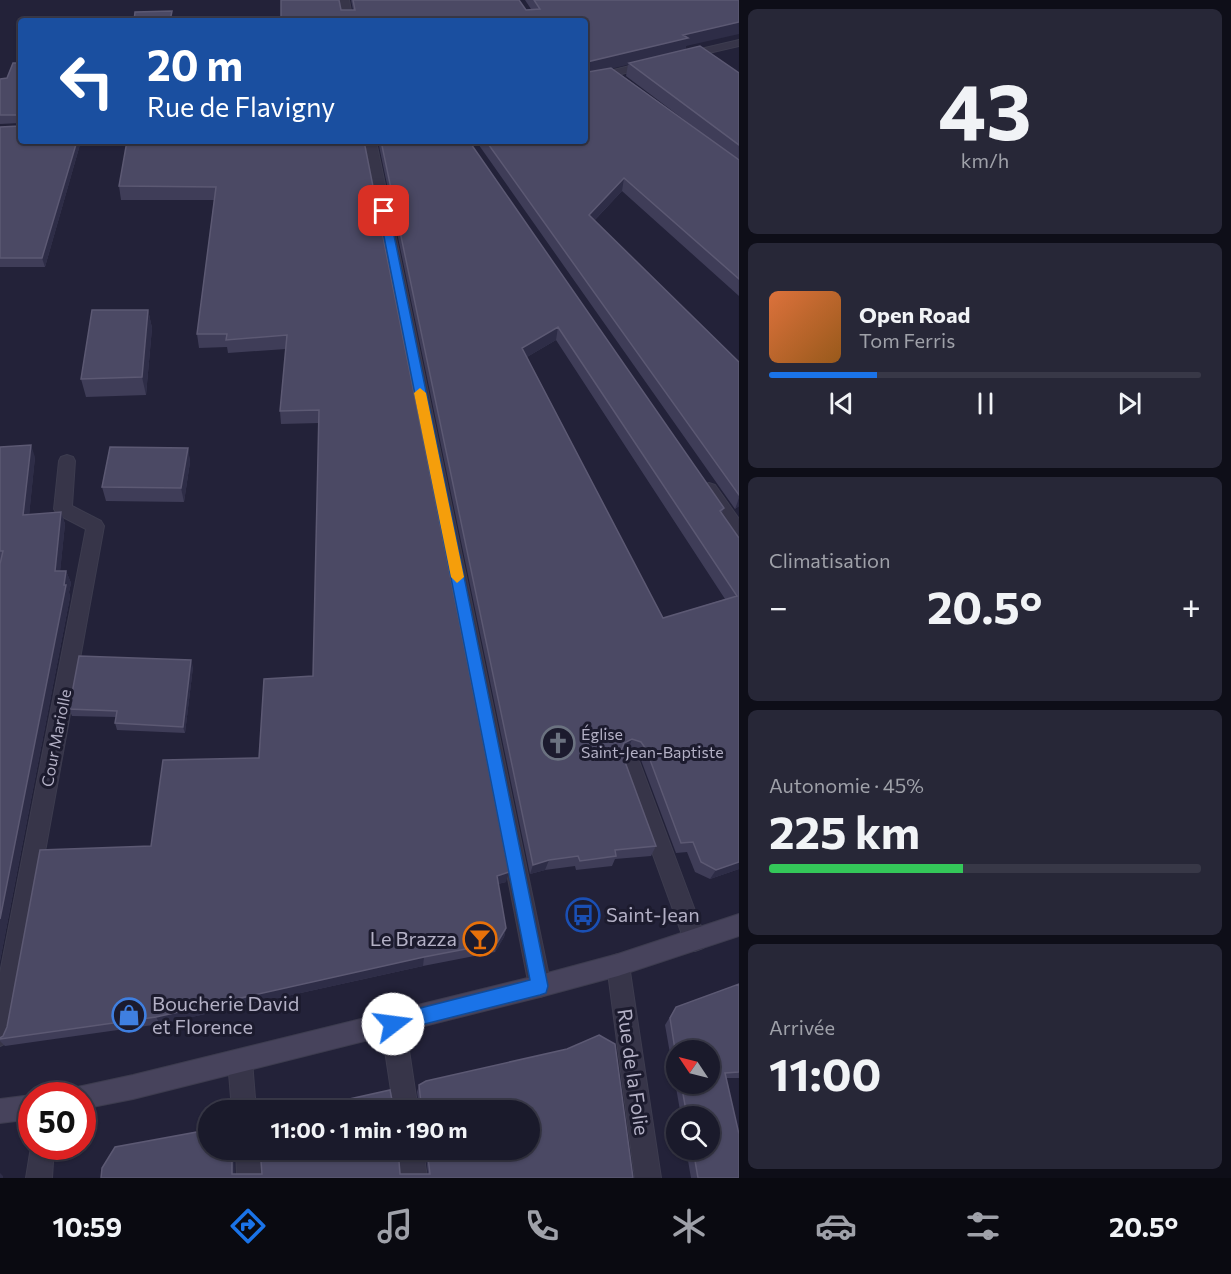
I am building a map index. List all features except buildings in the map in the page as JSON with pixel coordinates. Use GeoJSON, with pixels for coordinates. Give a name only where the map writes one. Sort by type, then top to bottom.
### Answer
{"type":"FeatureCollection","features":[{"type":"Feature","properties":{"kind":"main road"},"geometry":{"type":"LineString","coordinates":[[96,1094],[393,1024],[540,986],[618,965],[739,925]]}},
{"type":"Feature","properties":{"kind":"main road"},"geometry":{"type":"LineString","coordinates":[[0,1111],[18,1109]]}},
{"type":"Feature","properties":{"kind":"street"},"geometry":{"type":"LineString","coordinates":[[344,0],[347,18]]}},
{"type":"Feature","properties":{"kind":"street"},"geometry":{"type":"LineString","coordinates":[[588,80],[616,77],[664,61],[739,43]]}},
{"type":"Feature","properties":{"kind":"street"},"geometry":{"type":"LineString","coordinates":[[371,144],[540,986]]}},
{"type":"Feature","properties":{"kind":"street","name":"Cour Mariolle"},"geometry":{"type":"LineString","coordinates":[[0,1034],[95,526],[63,509],[67,461]]}},
{"type":"Feature","properties":{"kind":"street"},"geometry":{"type":"LineString","coordinates":[[698,473],[739,532]]}},
{"type":"Feature","properties":{"kind":"street"},"geometry":{"type":"LineString","coordinates":[[629,761],[695,940]]}},
{"type":"Feature","properties":{"kind":"street","name":"Rue de la Folie"},"geometry":{"type":"LineString","coordinates":[[618,965],[648,1178]]}},
{"type":"Feature","properties":{"kind":"street"},"geometry":{"type":"LineString","coordinates":[[393,1024],[404,1100]]}},
{"type":"Feature","properties":{"kind":"street"},"geometry":{"type":"LineString","coordinates":[[240,1061],[243,1100]]}},
{"type":"Feature","properties":{"kind":"street"},"geometry":{"type":"LineString","coordinates":[[39,1178],[41,1160]]}},
{"type":"Feature","properties":{"kind":"street"},"geometry":{"type":"LineString","coordinates":[[249,1160],[250,1178]]}},
{"type":"Feature","properties":{"kind":"street"},"geometry":{"type":"LineString","coordinates":[[412,1160],[414,1178]]}},
{"type":"Feature","properties":{"kind":"slow traffic"},"geometry":{"type":"LineString","coordinates":[[420,393],[457,577]]}},
{"type":"Feature","properties":{"kind":"place","name":"Église Saint-Jean-Baptiste"},"geometry":{"type":"Point","coordinates":[558,743]}},
{"type":"Feature","properties":{"kind":"place","name":"Saint-Jean"},"geometry":{"type":"Point","coordinates":[583,915]}},
{"type":"Feature","properties":{"kind":"place","name":"Le Brazza"},"geometry":{"type":"Point","coordinates":[480,939]}},
{"type":"Feature","properties":{"kind":"place","name":"Boucherie David et Florence"},"geometry":{"type":"Point","coordinates":[129,1015]}},
{"type":"Feature","properties":{"kind":"route"},"geometry":{"type":"LineString","coordinates":[[384,211],[540,986],[393,1024]]}}]}
